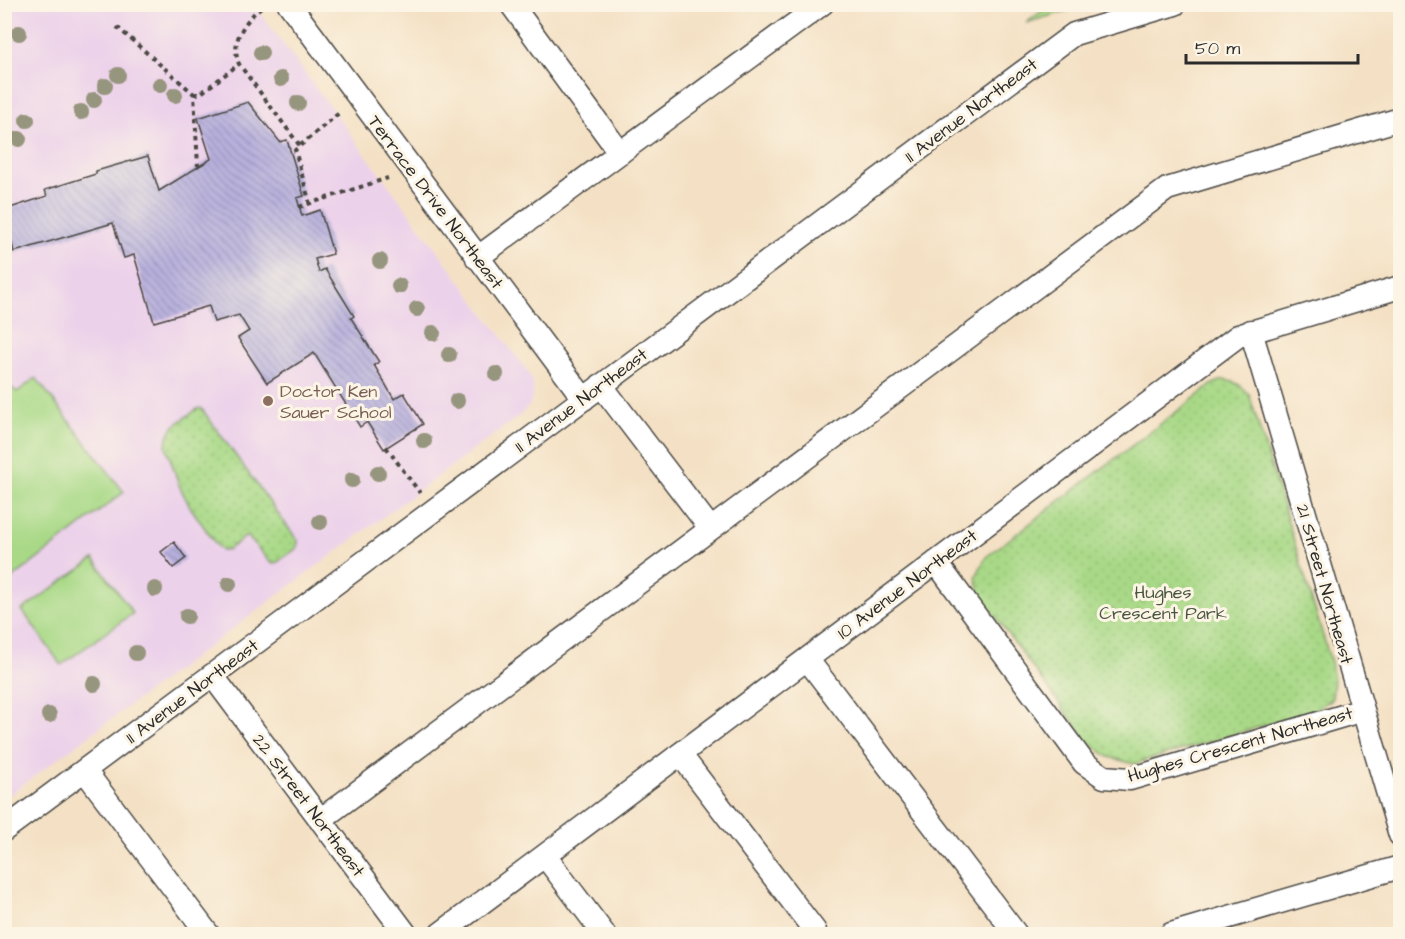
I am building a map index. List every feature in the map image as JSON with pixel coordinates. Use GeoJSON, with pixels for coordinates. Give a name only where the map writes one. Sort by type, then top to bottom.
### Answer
{"type":"FeatureCollection","features":[{"type":"Feature","properties":{"kind":"street","name":"Terrace Drive Northeast"},"geometry":{"type":"LineString","coordinates":[[289,4],[477,258],[710,528]]}},
{"type":"Feature","properties":{"kind":"street"},"geometry":{"type":"LineString","coordinates":[[510,4],[620,153]]}},
{"type":"Feature","properties":{"kind":"street"},"geometry":{"type":"LineString","coordinates":[[477,258],[822,4]]}},
{"type":"Feature","properties":{"kind":"street","name":"11 Avenue Northeast"},"geometry":{"type":"LineString","coordinates":[[4,830],[1074,34],[1175,4]]}},
{"type":"Feature","properties":{"kind":"street"},"geometry":{"type":"LineString","coordinates":[[320,820],[1167,189],[1401,119]]}},
{"type":"Feature","properties":{"kind":"street","name":"10 Avenue Northeast"},"geometry":{"type":"LineString","coordinates":[[440,934],[1238,336],[1401,287]]}},
{"type":"Feature","properties":{"kind":"street","name":"21 Street Northeast"},"geometry":{"type":"LineString","coordinates":[[1251,332],[1401,835]]}},
{"type":"Feature","properties":{"kind":"street","name":"Hughes Crescent Northeast"},"geometry":{"type":"LineString","coordinates":[[936,562],[1084,763],[1104,777],[1130,778],[1363,710]]}},
{"type":"Feature","properties":{"kind":"street"},"geometry":{"type":"LineString","coordinates":[[807,659],[1016,934]]}},
{"type":"Feature","properties":{"kind":"street","name":"22 Street Northeast"},"geometry":{"type":"LineString","coordinates":[[212,675],[406,934]]}},
{"type":"Feature","properties":{"kind":"street"},"geometry":{"type":"LineString","coordinates":[[680,754],[815,931]]}},
{"type":"Feature","properties":{"kind":"street"},"geometry":{"type":"LineString","coordinates":[[85,771],[208,934]]}},
{"type":"Feature","properties":{"kind":"street"},"geometry":{"type":"LineString","coordinates":[[545,855],[604,934]]}},
{"type":"Feature","properties":{"kind":"street"},"geometry":{"type":"LineString","coordinates":[[1171,934],[1401,867]]}},
{"type":"Feature","properties":{"kind":"path"},"geometry":{"type":"LineString","coordinates":[[261,8],[251,16],[239,34],[236,57],[300,146]]}},
{"type":"Feature","properties":{"kind":"path"},"geometry":{"type":"LineString","coordinates":[[117,27],[194,94],[200,94],[239,64]]}},
{"type":"Feature","properties":{"kind":"path"},"geometry":{"type":"LineString","coordinates":[[194,94],[198,166]]}},
{"type":"Feature","properties":{"kind":"path"},"geometry":{"type":"LineString","coordinates":[[310,204],[295,150],[339,113]]}},
{"type":"Feature","properties":{"kind":"path"},"geometry":{"type":"LineString","coordinates":[[299,207],[388,178]]}},
{"type":"Feature","properties":{"kind":"path"},"geometry":{"type":"LineString","coordinates":[[386,447],[425,501]]}},
{"type":"Feature","properties":{"kind":"shaded area","name":"Doctor Ken Sauer School"},"geometry":{"type":"Polygon","coordinates":[[[5,5],[254,5],[528,372],[533,383],[533,395],[529,406],[519,416],[5,798],[5,5]]]}},
{"type":"Feature","properties":{"kind":"green space"},"geometry":{"type":"Polygon","coordinates":[[[1050,4],[1086,5],[1026,23],[1050,4]]]}},
{"type":"Feature","properties":{"kind":"green space"},"geometry":{"type":"Polygon","coordinates":[[[36,378],[124,492],[5,584],[5,383],[17,392],[36,378]]]}},
{"type":"Feature","properties":{"kind":"green space","name":"Hughes Crescent Park"},"geometry":{"type":"Polygon","coordinates":[[[1223,380],[1238,384],[1249,394],[1331,662],[1334,680],[1332,698],[1316,710],[1134,764],[1109,757],[1088,742],[980,596],[976,576],[986,557],[1213,384],[1223,380]]]}},
{"type":"Feature","properties":{"kind":"green space"},"geometry":{"type":"Polygon","coordinates":[[[201,408],[298,541],[297,548],[276,563],[270,562],[247,536],[222,551],[189,505],[179,485],[166,446],[167,439],[177,424],[201,408]]]}},
{"type":"Feature","properties":{"kind":"green space"},"geometry":{"type":"Polygon","coordinates":[[[94,559],[133,613],[61,665],[22,610],[94,559]]]}},
{"type":"Feature","properties":{"kind":"building"},"geometry":{"type":"Polygon","coordinates":[[[248,102],[280,142],[287,140],[304,196],[297,198],[302,216],[320,210],[333,254],[315,259],[319,272],[325,269],[354,316],[351,318],[379,362],[374,365],[394,399],[404,393],[423,424],[384,449],[367,422],[360,427],[314,353],[267,383],[238,338],[249,331],[239,315],[214,322],[209,306],[154,322],[134,255],[124,258],[113,223],[14,252],[12,244],[4,246],[4,203],[7,209],[47,196],[45,190],[96,174],[96,171],[148,156],[159,191],[211,159],[198,118],[248,102]]]}},
{"type":"Feature","properties":{"kind":"building"},"geometry":{"type":"Polygon","coordinates":[[[174,542],[186,558],[173,568],[161,552],[174,542]]]}},
{"type":"Feature","properties":{"kind":"place","name":"Doctor Ken Sauer School"},"geometry":{"type":"Point","coordinates":[268,401]}}]}
